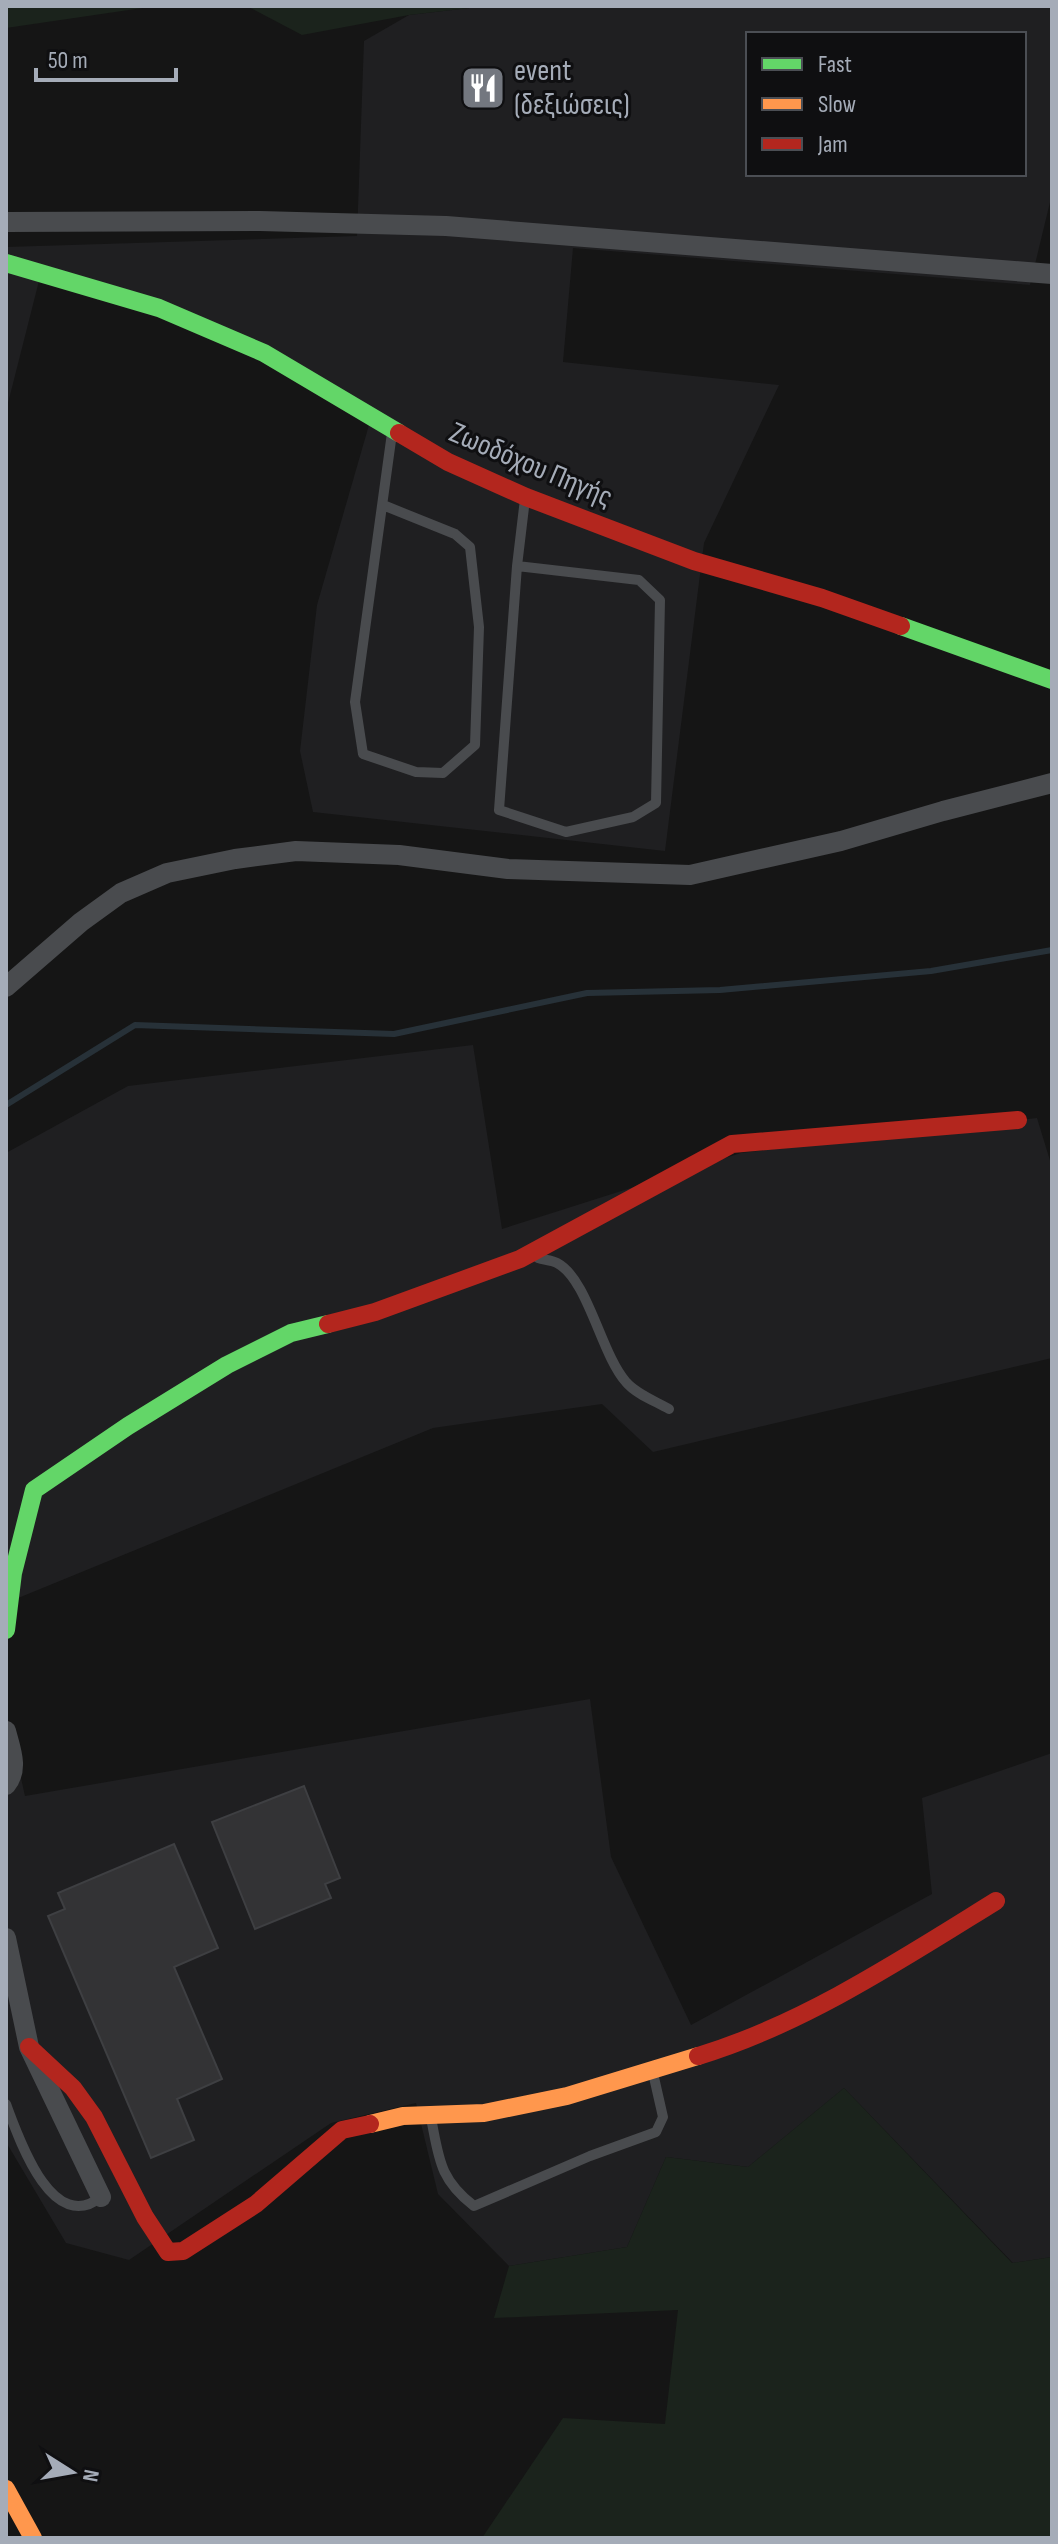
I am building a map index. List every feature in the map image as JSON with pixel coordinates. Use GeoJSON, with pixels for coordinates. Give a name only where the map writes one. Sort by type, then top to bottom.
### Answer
{"type":"FeatureCollection","features":[{"type":"Feature","properties":{"kind":"main road","name":"Ζωοδόχου Πηγής"},"geometry":{"type":"LineString","coordinates":[[6,263],[159,308],[264,353],[448,462],[526,497],[694,561],[822,598],[1052,680]]}},
{"type":"Feature","properties":{"kind":"main road"},"geometry":{"type":"LineString","coordinates":[[6,1630],[13,1573],[34,1490],[227,1365],[291,1333],[375,1312],[520,1259],[732,1144],[1018,1120]]}},
{"type":"Feature","properties":{"kind":"main road"},"geometry":{"type":"LineString","coordinates":[[29,2047],[73,2088],[94,2117],[145,2217],[168,2252],[183,2251],[256,2204],[342,2130],[403,2116],[484,2113],[567,2096],[732,2046],[868,1980],[996,1901]]}},
{"type":"Feature","properties":{"kind":"main road"},"geometry":{"type":"LineString","coordinates":[[6,2489],[33,2538]]}},
{"type":"Feature","properties":{"kind":"street"},"geometry":{"type":"LineString","coordinates":[[6,222],[260,221],[446,226],[1052,274]]}},
{"type":"Feature","properties":{"kind":"street"},"geometry":{"type":"LineString","coordinates":[[6,987],[81,922],[121,893],[167,873],[235,859],[309,851],[399,855],[508,869],[690,875],[828,844],[1052,783]]}},
{"type":"Feature","properties":{"kind":"street"},"geometry":{"type":"LineString","coordinates":[[6,1731],[14,1772],[6,1785]]}},
{"type":"Feature","properties":{"kind":"street"},"geometry":{"type":"LineString","coordinates":[[6,1938],[9,1965],[29,2047],[101,2197]]}},
{"type":"Feature","properties":{"kind":"lane"},"geometry":{"type":"LineString","coordinates":[[383,505],[455,534],[470,547],[479,627],[475,745],[443,773],[416,772],[363,754],[355,702],[392,431]]}},
{"type":"Feature","properties":{"kind":"lane"},"geometry":{"type":"LineString","coordinates":[[517,566],[639,580],[660,600],[656,803],[633,817],[566,832],[499,810],[517,566],[526,497]]}},
{"type":"Feature","properties":{"kind":"lane"},"geometry":{"type":"LineString","coordinates":[[520,1259],[556,1262],[568,1272],[593,1316],[608,1353],[627,1383],[669,1409]]}},
{"type":"Feature","properties":{"kind":"lane"},"geometry":{"type":"LineString","coordinates":[[431,2116],[442,2170],[458,2194],[474,2206],[590,2156],[656,2132],[663,2117],[652,2070]]}},
{"type":"Feature","properties":{"kind":"lane"},"geometry":{"type":"LineString","coordinates":[[6,2104],[34,2168],[55,2198],[70,2207],[88,2207],[101,2197]]}},
{"type":"Feature","properties":{"kind":"shaded area"},"geometry":{"type":"Polygon","coordinates":[[[6,6],[156,6],[6,28],[6,6]]]}},
{"type":"Feature","properties":{"kind":"shaded area"},"geometry":{"type":"Polygon","coordinates":[[[247,6],[486,6],[409,15],[302,35],[247,6]]]}},
{"type":"Feature","properties":{"kind":"shaded area"},"geometry":{"type":"Polygon","coordinates":[[[486,6],[1052,6],[1052,194],[1030,285],[573,248],[563,362],[779,385],[704,543],[665,851],[313,812],[300,751],[317,605],[371,418],[264,353],[6,254],[6,247],[357,236],[364,41],[409,15],[486,6]]]}},
{"type":"Feature","properties":{"kind":"shaded area"},"geometry":{"type":"Polygon","coordinates":[[[6,264],[41,273],[6,411],[6,264]]]}},
{"type":"Feature","properties":{"kind":"shaded area"},"geometry":{"type":"Polygon","coordinates":[[[473,1045],[502,1229],[741,1153],[1037,1118],[1052,1167],[1052,1358],[653,1452],[602,1404],[433,1428],[6,1603],[6,1153],[128,1086],[473,1045]]]}},
{"type":"Feature","properties":{"kind":"shaded area"},"geometry":{"type":"Polygon","coordinates":[[[590,1699],[611,1857],[691,2025],[932,1894],[922,1798],[1052,1753],[1052,2257],[1013,2263],[844,2088],[748,2167],[666,2157],[627,2247],[509,2266],[438,2194],[416,2103],[331,2123],[129,2260],[66,2243],[6,2142],[6,1711],[25,1796],[590,1699]]]}},
{"type":"Feature","properties":{"kind":"shaded area"},"geometry":{"type":"Polygon","coordinates":[[[844,2088],[1012,2263],[1052,2257],[1052,2538],[482,2538],[563,2418],[665,2424],[678,2310],[494,2318],[509,2266],[627,2247],[666,2157],[748,2167],[844,2088]]]}},
{"type":"Feature","properties":{"kind":"building"},"geometry":{"type":"Polygon","coordinates":[[[304,1786],[340,1878],[325,1884],[331,1898],[255,1929],[212,1822],[304,1786]]]}},
{"type":"Feature","properties":{"kind":"building"},"geometry":{"type":"Polygon","coordinates":[[[174,1844],[218,1948],[174,1967],[222,2079],[177,2099],[194,2140],[151,2158],[48,1916],[65,1909],[58,1893],[174,1844]]]}},
{"type":"Feature","properties":{"kind":"waterway"},"geometry":{"type":"LineString","coordinates":[[6,1105],[135,1025],[394,1034],[587,993],[720,990],[931,971],[1052,950]]}},
{"type":"Feature","properties":{"kind":"traffic: fast"},"geometry":{"type":"LineString","coordinates":[[6,263],[159,308],[264,353],[399,433]]}},
{"type":"Feature","properties":{"kind":"traffic: fast"},"geometry":{"type":"LineString","coordinates":[[901,626],[1052,680]]}},
{"type":"Feature","properties":{"kind":"traffic: fast"},"geometry":{"type":"LineString","coordinates":[[6,1630],[13,1573],[34,1490],[128,1426],[227,1365],[291,1333],[328,1324]]}},
{"type":"Feature","properties":{"kind":"traffic: slow"},"geometry":{"type":"LineString","coordinates":[[370,2124],[403,2116],[484,2113],[567,2096],[698,2056]]}},
{"type":"Feature","properties":{"kind":"traffic: slow"},"geometry":{"type":"LineString","coordinates":[[6,2489],[33,2538]]}},
{"type":"Feature","properties":{"kind":"traffic: jam"},"geometry":{"type":"LineString","coordinates":[[399,433],[448,462],[526,497],[694,561],[822,598],[901,626]]}},
{"type":"Feature","properties":{"kind":"traffic: jam"},"geometry":{"type":"LineString","coordinates":[[328,1324],[375,1312],[520,1259],[732,1144],[1018,1120]]}},
{"type":"Feature","properties":{"kind":"traffic: jam"},"geometry":{"type":"LineString","coordinates":[[698,2056],[776,2027],[814,2008],[889,1967],[996,1901]]}},
{"type":"Feature","properties":{"kind":"traffic: jam"},"geometry":{"type":"LineString","coordinates":[[29,2047],[73,2088],[94,2117],[145,2217],[168,2252],[183,2251],[256,2204],[342,2130],[370,2124]]}},
{"type":"Feature","properties":{"kind":"place","name":"event (δεξιώσεις)"},"geometry":{"type":"Point","coordinates":[483,88]}}]}
